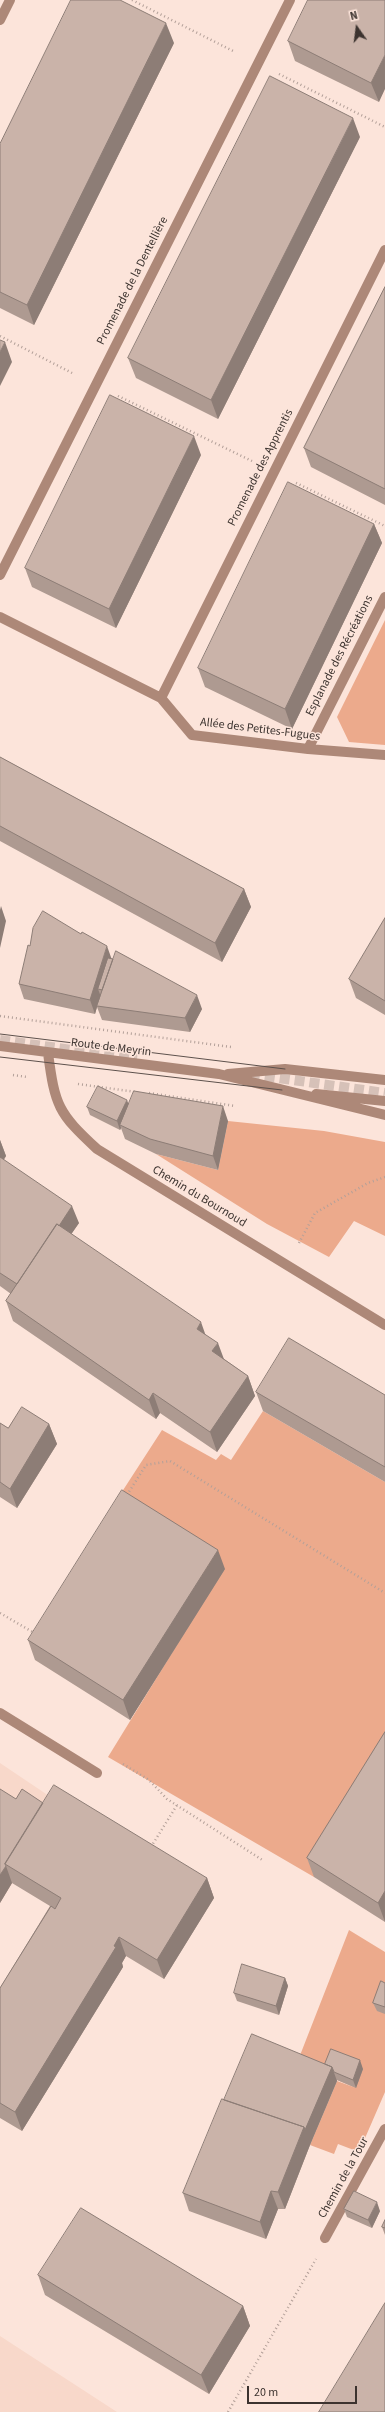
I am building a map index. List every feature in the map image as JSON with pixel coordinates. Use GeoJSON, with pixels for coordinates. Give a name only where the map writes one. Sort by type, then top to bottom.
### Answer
{"type":"FeatureCollection","features":[{"type":"Feature","properties":{"kind":"street"},"geometry":{"type":"LineString","coordinates":[[0,20],[10,0]]}},
{"type":"Feature","properties":{"kind":"street","name":"Promenade de la Dentellière"},"geometry":{"type":"LineString","coordinates":[[0,575],[290,0]]}},
{"type":"Feature","properties":{"kind":"street","name":"Promenade des Apprentis"},"geometry":{"type":"LineString","coordinates":[[161,698],[385,250]]}},
{"type":"Feature","properties":{"kind":"street","name":"Esplanade des Récréations"},"geometry":{"type":"LineString","coordinates":[[308,749],[385,597]]}},
{"type":"Feature","properties":{"kind":"street","name":"Allée des Petites-Fugues"},"geometry":{"type":"LineString","coordinates":[[0,617],[161,698],[192,735],[308,749],[385,755]]}},
{"type":"Feature","properties":{"kind":"street","name":"Route de Meyrin"},"geometry":{"type":"LineString","coordinates":[[0,1046],[219,1074],[385,1116]]}},
{"type":"Feature","properties":{"kind":"street","name":"Chemin du Bournoud"},"geometry":{"type":"LineString","coordinates":[[48,1053],[54,1094],[60,1111],[70,1124],[97,1149],[385,1325]]}},
{"type":"Feature","properties":{"kind":"street","name":"Route de Meyrin"},"geometry":{"type":"LineString","coordinates":[[219,1074],[285,1069],[385,1080]]}},
{"type":"Feature","properties":{"kind":"street"},"geometry":{"type":"LineString","coordinates":[[282,1090],[385,1101]]}},
{"type":"Feature","properties":{"kind":"street"},"geometry":{"type":"LineString","coordinates":[[0,1713],[97,1773]]}},
{"type":"Feature","properties":{"kind":"street","name":"Chemin de la Tour"},"geometry":{"type":"LineString","coordinates":[[325,2238],[385,2129]]}},
{"type":"Feature","properties":{"kind":"path"},"geometry":{"type":"LineString","coordinates":[[0,336],[96,385],[274,472]]}},
{"type":"Feature","properties":{"kind":"path"},"geometry":{"type":"LineString","coordinates":[[316,492],[385,526]]}},
{"type":"Feature","properties":{"kind":"path"},"geometry":{"type":"LineString","coordinates":[[0,1016],[239,1048]]}},
{"type":"Feature","properties":{"kind":"path"},"geometry":{"type":"LineString","coordinates":[[109,1088],[140,1092]]}},
{"type":"Feature","properties":{"kind":"path"},"geometry":{"type":"LineString","coordinates":[[148,1093],[240,1106]]}},
{"type":"Feature","properties":{"kind":"path"},"geometry":{"type":"LineString","coordinates":[[296,1247],[315,1213],[368,1184],[385,1177]]}},
{"type":"Feature","properties":{"kind":"path"},"geometry":{"type":"LineString","coordinates":[[126,1498],[146,1465],[170,1461],[385,1593]]}},
{"type":"Feature","properties":{"kind":"path"},"geometry":{"type":"LineString","coordinates":[[0,1613],[40,1637]]}},
{"type":"Feature","properties":{"kind":"path"},"geometry":{"type":"LineString","coordinates":[[123,1764],[149,1780],[167,1799],[264,1861]]}},
{"type":"Feature","properties":{"kind":"path"},"geometry":{"type":"LineString","coordinates":[[150,1850],[177,1805]]}},
{"type":"Feature","properties":{"kind":"path"},"geometry":{"type":"LineString","coordinates":[[228,2412],[310,2271],[325,2238]]}},
{"type":"Feature","properties":{"kind":"shaded area"},"geometry":{"type":"Polygon","coordinates":[[[385,620],[385,745],[349,742],[337,717],[385,620]]]}},
{"type":"Feature","properties":{"kind":"shaded area"},"geometry":{"type":"Polygon","coordinates":[[[228,1121],[324,1131],[385,1142],[385,1236],[354,1221],[329,1257],[267,1224],[156,1154],[218,1170],[228,1121]]]}},
{"type":"Feature","properties":{"kind":"shaded area"},"geometry":{"type":"Polygon","coordinates":[[[263,1411],[385,1482],[385,1762],[314,1877],[108,1757],[178,1643],[116,1501],[162,1430],[216,1460],[221,1454],[231,1460],[263,1411]]]}},
{"type":"Feature","properties":{"kind":"shaded area"},"geometry":{"type":"Polygon","coordinates":[[[0,1763],[61,1804],[0,1903],[0,1763]]]}},
{"type":"Feature","properties":{"kind":"shaded area"},"geometry":{"type":"Polygon","coordinates":[[[349,1930],[385,1952],[385,2092],[359,2152],[338,2144],[334,2154],[310,2145],[337,2081],[356,2088],[297,2063],[349,1930]]]}},
{"type":"Feature","properties":{"kind":"shaded area"},"geometry":{"type":"Polygon","coordinates":[[[0,2336],[117,2412],[0,2412],[0,2336]]]}},
{"type":"Feature","properties":{"kind":"building"},"geometry":{"type":"Polygon","coordinates":[[[71,0],[120,0],[166,23],[27,305],[0,292],[0,144],[71,0]]]}},
{"type":"Feature","properties":{"kind":"building"},"geometry":{"type":"Polygon","coordinates":[[[308,0],[385,0],[385,55],[371,83],[288,41],[308,0]]]}},
{"type":"Feature","properties":{"kind":"building"},"geometry":{"type":"Polygon","coordinates":[[[270,76],[353,118],[211,400],[128,358],[270,76]]]}},
{"type":"Feature","properties":{"kind":"building"},"geometry":{"type":"Polygon","coordinates":[[[385,287],[385,489],[304,448],[385,287]]]}},
{"type":"Feature","properties":{"kind":"building"},"geometry":{"type":"Polygon","coordinates":[[[0,340],[5,342],[0,352],[0,340]]]}},
{"type":"Feature","properties":{"kind":"building"},"geometry":{"type":"Polygon","coordinates":[[[110,395],[194,436],[109,609],[25,568],[110,395]]]}},
{"type":"Feature","properties":{"kind":"building"},"geometry":{"type":"Polygon","coordinates":[[[288,482],[374,524],[285,709],[198,668],[288,482]]]}},
{"type":"Feature","properties":{"kind":"building"},"geometry":{"type":"Polygon","coordinates":[[[0,757],[244,889],[215,943],[0,826],[0,757]]]}},
{"type":"Feature","properties":{"kind":"building"},"geometry":{"type":"Polygon","coordinates":[[[43,911],[81,934],[82,932],[107,946],[90,1000],[19,984],[28,945],[30,946],[33,928],[43,911]]]}},
{"type":"Feature","properties":{"kind":"building"},"geometry":{"type":"Polygon","coordinates":[[[385,918],[385,1001],[349,979],[385,918]]]}},
{"type":"Feature","properties":{"kind":"building"},"geometry":{"type":"Polygon","coordinates":[[[116,951],[197,995],[185,1018],[97,1006],[116,951]]]}},
{"type":"Feature","properties":{"kind":"building"},"geometry":{"type":"Polygon","coordinates":[[[108,958],[113,959],[102,990],[98,989],[108,958]]]}},
{"type":"Feature","properties":{"kind":"building"},"geometry":{"type":"Polygon","coordinates":[[[98,1086],[127,1100],[117,1121],[87,1107],[98,1086]]]}},
{"type":"Feature","properties":{"kind":"building"},"geometry":{"type":"Polygon","coordinates":[[[134,1091],[223,1106],[213,1156],[150,1139],[120,1125],[134,1091]]]}},
{"type":"Feature","properties":{"kind":"building"},"geometry":{"type":"Polygon","coordinates":[[[0,1157],[72,1206],[59,1226],[57,1224],[17,1284],[0,1273],[0,1157]]]}},
{"type":"Feature","properties":{"kind":"building"},"geometry":{"type":"Polygon","coordinates":[[[57,1224],[201,1322],[197,1329],[218,1343],[212,1351],[248,1376],[210,1432],[153,1393],[149,1400],[6,1301],[57,1224]]]}},
{"type":"Feature","properties":{"kind":"building"},"geometry":{"type":"Polygon","coordinates":[[[289,1338],[385,1395],[385,1467],[256,1392],[289,1338]]]}},
{"type":"Feature","properties":{"kind":"building"},"geometry":{"type":"Polygon","coordinates":[[[22,1407],[49,1424],[10,1489],[0,1482],[0,1423],[8,1428],[22,1407]]]}},
{"type":"Feature","properties":{"kind":"building"},"geometry":{"type":"Polygon","coordinates":[[[122,1490],[218,1550],[123,1700],[28,1640],[122,1490]]]}},
{"type":"Feature","properties":{"kind":"building"},"geometry":{"type":"Polygon","coordinates":[[[385,1732],[385,1891],[378,1903],[307,1858],[385,1732]]]}},
{"type":"Feature","properties":{"kind":"building"},"geometry":{"type":"Polygon","coordinates":[[[54,1785],[207,1878],[157,1960],[119,1937],[114,1946],[116,1947],[15,2112],[0,2103],[0,1988],[51,1906],[55,1909],[61,1898],[5,1864],[54,1785]]]}},
{"type":"Feature","properties":{"kind":"building"},"geometry":{"type":"Polygon","coordinates":[[[0,1789],[16,1799],[22,1789],[43,1803],[5,1864],[6,1866],[0,1875],[0,1789]]]}},
{"type":"Feature","properties":{"kind":"building"},"geometry":{"type":"Polygon","coordinates":[[[242,1964],[285,1978],[276,2006],[234,1993],[242,1964]]]}},
{"type":"Feature","properties":{"kind":"building"},"geometry":{"type":"Polygon","coordinates":[[[381,1981],[385,1983],[385,2007],[373,2003],[381,1981]]]}},
{"type":"Feature","properties":{"kind":"building"},"geometry":{"type":"Polygon","coordinates":[[[252,2034],[332,2067],[305,2130],[304,2127],[224,2100],[252,2034]]]}},
{"type":"Feature","properties":{"kind":"building"},"geometry":{"type":"Polygon","coordinates":[[[331,2049],[360,2060],[353,2080],[334,2072],[332,2067],[325,2064],[331,2049]]]}},
{"type":"Feature","properties":{"kind":"building"},"geometry":{"type":"Polygon","coordinates":[[[222,2099],[304,2127],[278,2192],[271,2191],[260,2222],[183,2193],[222,2099]]]}},
{"type":"Feature","properties":{"kind":"building"},"geometry":{"type":"Polygon","coordinates":[[[354,2191],[377,2202],[368,2220],[344,2209],[354,2191]]]}},
{"type":"Feature","properties":{"kind":"building"},"geometry":{"type":"Polygon","coordinates":[[[81,2208],[243,2306],[201,2375],[38,2275],[81,2208]]]}},
{"type":"Feature","properties":{"kind":"building"},"geometry":{"type":"Polygon","coordinates":[[[385,2220],[385,2228],[382,2227],[385,2220]]]}},
{"type":"Feature","properties":{"kind":"building"},"geometry":{"type":"Polygon","coordinates":[[[385,2303],[385,2412],[319,2412],[385,2303]]]}},
{"type":"Feature","properties":{"kind":"tunnel"},"geometry":{"type":"LineString","coordinates":[[0,1040],[137,1059]]}},
{"type":"Feature","properties":{"kind":"tunnel"},"geometry":{"type":"LineString","coordinates":[[250,1074],[385,1093]]}},
{"type":"Feature","properties":{"kind":"tram line"},"geometry":{"type":"LineString","coordinates":[[0,1034],[285,1069]]}},
{"type":"Feature","properties":{"kind":"tram line"},"geometry":{"type":"LineString","coordinates":[[0,1057],[282,1090]]}}]}
